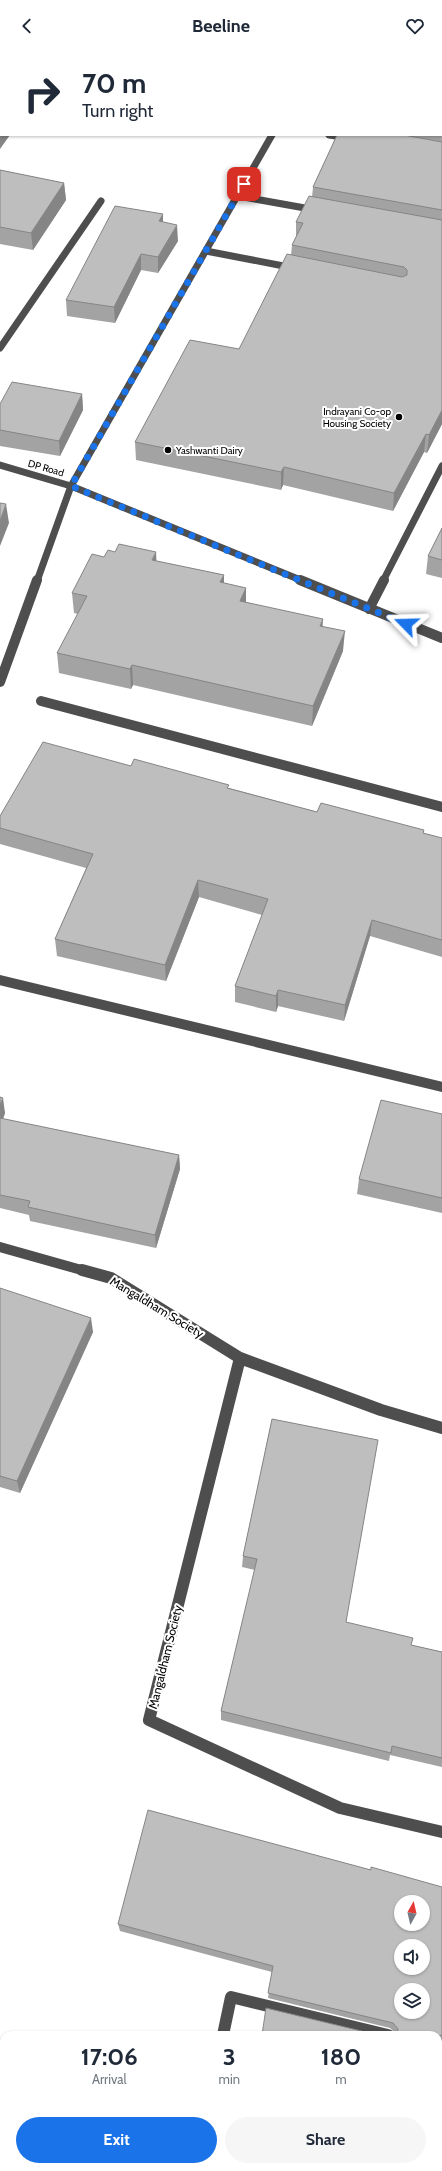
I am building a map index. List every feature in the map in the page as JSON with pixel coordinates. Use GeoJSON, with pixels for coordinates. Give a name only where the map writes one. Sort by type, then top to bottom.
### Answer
{"type":"FeatureCollection","features":[{"type":"Feature","properties":{"kind":"street"},"geometry":{"type":"LineString","coordinates":[[0,682],[71,486],[271,136]]}},
{"type":"Feature","properties":{"kind":"street"},"geometry":{"type":"LineString","coordinates":[[335,136],[359,140]]}},
{"type":"Feature","properties":{"kind":"street"},"geometry":{"type":"LineString","coordinates":[[238,196],[325,212]]}},
{"type":"Feature","properties":{"kind":"street"},"geometry":{"type":"LineString","coordinates":[[0,348],[101,201]]}},
{"type":"Feature","properties":{"kind":"street"},"geometry":{"type":"LineString","coordinates":[[206,251],[302,270]]}},
{"type":"Feature","properties":{"kind":"street","name":"DP Road"},"geometry":{"type":"LineString","coordinates":[[0,465],[71,486],[442,638]]}},
{"type":"Feature","properties":{"kind":"street"},"geometry":{"type":"LineString","coordinates":[[369,609],[442,466]]}},
{"type":"Feature","properties":{"kind":"street"},"geometry":{"type":"LineString","coordinates":[[41,701],[442,807]]}},
{"type":"Feature","properties":{"kind":"street"},"geometry":{"type":"LineString","coordinates":[[0,980],[442,1087]]}},
{"type":"Feature","properties":{"kind":"street","name":"Mangaldham Society"},"geometry":{"type":"LineString","coordinates":[[0,1247],[110,1278],[240,1358],[381,1410],[442,1428]]}},
{"type":"Feature","properties":{"kind":"street","name":"Mangaldham Society"},"geometry":{"type":"LineString","coordinates":[[240,1358],[149,1720],[340,1808],[442,1832]]}},
{"type":"Feature","properties":{"kind":"street"},"geometry":{"type":"LineString","coordinates":[[224,2031],[230,1997],[371,2031]]}},
{"type":"Feature","properties":{"kind":"building"},"geometry":{"type":"Polygon","coordinates":[[[337,136],[409,136],[442,142],[442,210],[313,187],[337,136]]]}},
{"type":"Feature","properties":{"kind":"building"},"geometry":{"type":"Polygon","coordinates":[[[0,170],[64,183],[31,233],[0,227],[0,170]]]}},
{"type":"Feature","properties":{"kind":"building"},"geometry":{"type":"Polygon","coordinates":[[[309,196],[442,220],[442,410],[429,435],[426,434],[394,493],[284,467],[281,472],[135,442],[190,340],[239,349],[287,254],[402,277],[407,275],[407,270],[404,267],[292,245],[303,223],[296,222],[309,196]]]}},
{"type":"Feature","properties":{"kind":"building"},"geometry":{"type":"Polygon","coordinates":[[[115,206],[163,214],[159,221],[177,225],[158,257],[141,254],[114,307],[66,300],[115,206]]]}},
{"type":"Feature","properties":{"kind":"building"},"geometry":{"type":"Polygon","coordinates":[[[12,382],[82,394],[59,441],[0,430],[0,404],[12,382]]]}},
{"type":"Feature","properties":{"kind":"building"},"geometry":{"type":"Polygon","coordinates":[[[0,503],[6,504],[0,521],[0,503]]]}},
{"type":"Feature","properties":{"kind":"building"},"geometry":{"type":"Polygon","coordinates":[[[442,528],[442,560],[428,556],[442,528]]]}},
{"type":"Feature","properties":{"kind":"building"},"geometry":{"type":"Polygon","coordinates":[[[119,544],[156,552],[152,560],[224,575],[220,582],[246,588],[240,601],[323,619],[320,626],[345,631],[313,706],[132,665],[130,669],[57,653],[87,596],[72,593],[92,554],[104,557],[108,550],[115,552],[119,544]]]}},
{"type":"Feature","properties":{"kind":"building"},"geometry":{"type":"Polygon","coordinates":[[[43,742],[131,766],[134,759],[229,785],[227,788],[317,812],[321,803],[424,830],[423,833],[442,838],[442,940],[372,920],[345,1005],[278,990],[276,996],[235,986],[268,899],[198,880],[165,965],[55,939],[93,854],[0,828],[0,816],[43,742]]]}},
{"type":"Feature","properties":{"kind":"building"},"geometry":{"type":"Polygon","coordinates":[[[0,1097],[3,1098],[0,1105],[0,1097]]]}},
{"type":"Feature","properties":{"kind":"building"},"geometry":{"type":"Polygon","coordinates":[[[381,1100],[442,1114],[442,1198],[359,1179],[381,1100]]]}},
{"type":"Feature","properties":{"kind":"building"},"geometry":{"type":"Polygon","coordinates":[[[0,1118],[179,1155],[155,1235],[28,1207],[30,1201],[0,1195],[0,1118]]]}},
{"type":"Feature","properties":{"kind":"building"},"geometry":{"type":"Polygon","coordinates":[[[0,1288],[91,1318],[17,1481],[0,1476],[0,1288]]]}},
{"type":"Feature","properties":{"kind":"building"},"geometry":{"type":"Polygon","coordinates":[[[272,1419],[378,1440],[346,1622],[413,1638],[411,1645],[442,1652],[442,1758],[392,1746],[391,1753],[221,1711],[257,1559],[243,1556],[272,1419]]]}},
{"type":"Feature","properties":{"kind":"building"},"geometry":{"type":"Polygon","coordinates":[[[148,1810],[371,1870],[371,1867],[442,1887],[442,2031],[398,2031],[398,2029],[393,2023],[268,1993],[273,1966],[118,1924],[148,1810]]]}},
{"type":"Feature","properties":{"kind":"building"},"geometry":{"type":"Polygon","coordinates":[[[266,2008],[361,2031],[263,2031],[266,2008]]]}},
{"type":"Feature","properties":{"kind":"place","name":"Indrayani Co-op Housing Society"},"geometry":{"type":"Point","coordinates":[399,417]}},
{"type":"Feature","properties":{"kind":"place","name":"Yashwanti Dairy"},"geometry":{"type":"Point","coordinates":[168,450]}},
{"type":"Feature","properties":{"kind":"route"},"geometry":{"type":"LineString","coordinates":[[244,184],[71,486],[406,624]]}}]}
